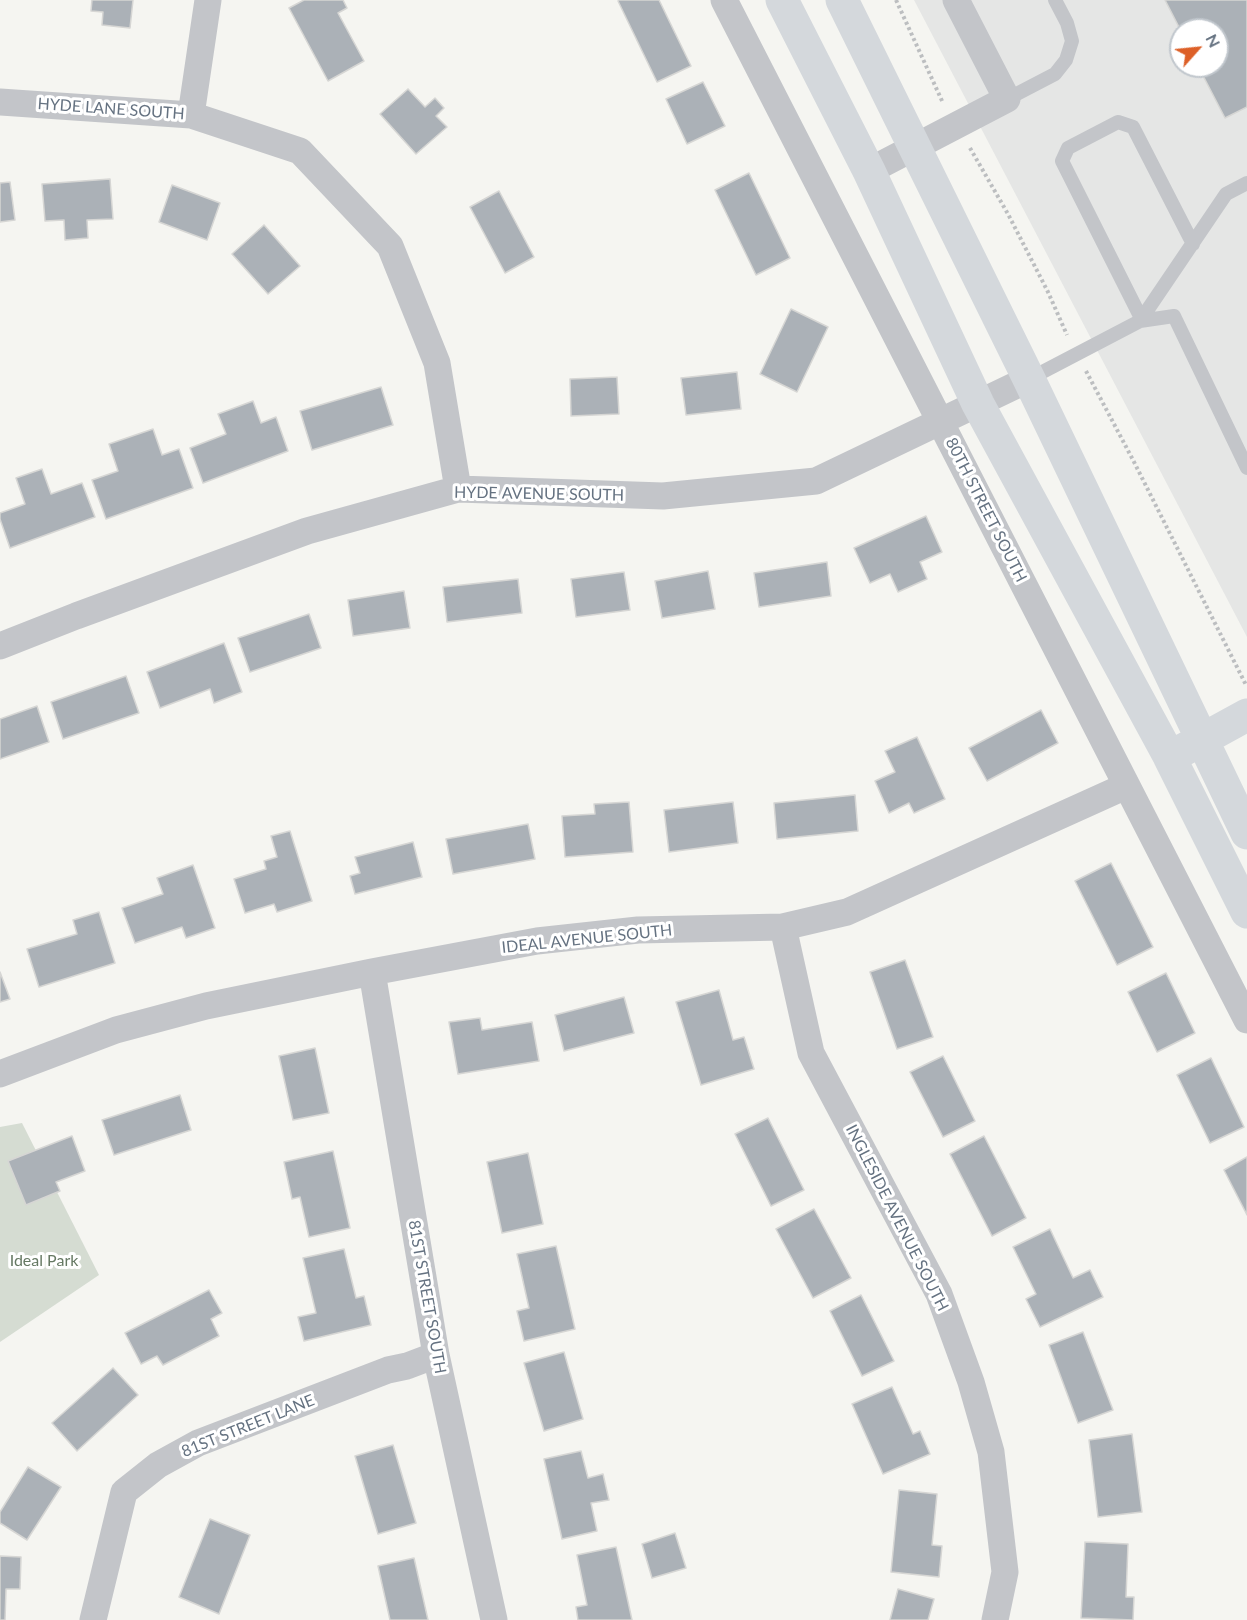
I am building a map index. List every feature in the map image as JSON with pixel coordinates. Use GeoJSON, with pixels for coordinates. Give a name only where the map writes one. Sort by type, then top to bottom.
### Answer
{"type":"FeatureCollection","features":[{"type":"Feature","properties":{"kind":"main road"},"geometry":{"type":"LineString","coordinates":[[782,0],[869,171],[978,404],[1169,756],[1247,912]]}},
{"type":"Feature","properties":{"kind":"main road"},"geometry":{"type":"LineString","coordinates":[[843,0],[1247,832]]}},
{"type":"Feature","properties":{"kind":"main road"},"geometry":{"type":"LineString","coordinates":[[1169,756],[1243,721]]}},
{"type":"Feature","properties":{"kind":"street"},"geometry":{"type":"LineString","coordinates":[[191,115],[208,0]]}},
{"type":"Feature","properties":{"kind":"street","name":"80TH STREET SOUTH"},"geometry":{"type":"LineString","coordinates":[[724,0],[1247,1020]]}},
{"type":"Feature","properties":{"kind":"street"},"geometry":{"type":"LineString","coordinates":[[869,171],[1007,99],[956,0]]}},
{"type":"Feature","properties":{"kind":"street","name":"HYDE LANE SOUTH"},"geometry":{"type":"LineString","coordinates":[[0,102],[191,115],[300,151],[390,246],[437,363],[458,489]]}},
{"type":"Feature","properties":{"kind":"street","name":"HYDE AVENUE SOUTH"},"geometry":{"type":"LineString","coordinates":[[0,646],[307,531],[458,489],[663,496],[816,481],[1029,379]]}},
{"type":"Feature","properties":{"kind":"street","name":"IDEAL AVENUE SOUTH"},"geometry":{"type":"LineString","coordinates":[[0,1074],[116,1030],[206,1006],[372,972],[537,941],[638,930],[783,927],[847,912],[1126,786]]}},
{"type":"Feature","properties":{"kind":"street","name":"INGLESIDE AVENUE SOUTH"},"geometry":{"type":"LineString","coordinates":[[783,927],[811,1053],[939,1294],[971,1382],[991,1452],[1005,1572],[995,1620]]}},
{"type":"Feature","properties":{"kind":"street","name":"81ST STREET SOUTH"},"geometry":{"type":"LineString","coordinates":[[372,972],[436,1355],[494,1620]]}},
{"type":"Feature","properties":{"kind":"street","name":"81ST STREET LANE"},"geometry":{"type":"LineString","coordinates":[[93,1620],[123,1492],[158,1465],[198,1443],[388,1370],[407,1366],[436,1355]]}},
{"type":"Feature","properties":{"kind":"lane"},"geometry":{"type":"LineString","coordinates":[[1007,99],[1055,74],[1066,60],[1072,41],[1067,23],[1054,0]]}},
{"type":"Feature","properties":{"kind":"lane"},"geometry":{"type":"LineString","coordinates":[[1141,320],[1062,161],[1068,148],[1118,122],[1133,127],[1193,244]]}},
{"type":"Feature","properties":{"kind":"lane"},"geometry":{"type":"LineString","coordinates":[[1141,320],[1226,194],[1247,183]]}},
{"type":"Feature","properties":{"kind":"lane"},"geometry":{"type":"LineString","coordinates":[[1029,379],[1141,320],[1174,316],[1247,468]]}},
{"type":"Feature","properties":{"kind":"shaded area"},"geometry":{"type":"Polygon","coordinates":[[[914,0],[1247,0],[1247,637],[914,0]]]}},
{"type":"Feature","properties":{"kind":"green space","name":"Ideal Park"},"geometry":{"type":"Polygon","coordinates":[[[22,1123],[99,1275],[0,1342],[0,1127],[22,1123]]]}},
{"type":"Feature","properties":{"kind":"building"},"geometry":{"type":"Polygon","coordinates":[[[92,0],[133,0],[130,28],[102,25],[103,12],[91,11],[92,0]]]}},
{"type":"Feature","properties":{"kind":"building"},"geometry":{"type":"Polygon","coordinates":[[[304,0],[343,0],[347,8],[338,13],[364,61],[328,81],[289,8],[304,0]]]}},
{"type":"Feature","properties":{"kind":"building"},"geometry":{"type":"Polygon","coordinates":[[[619,0],[659,0],[691,66],[657,82],[619,0]]]}},
{"type":"Feature","properties":{"kind":"building"},"geometry":{"type":"Polygon","coordinates":[[[1165,0],[1247,0],[1247,107],[1225,118],[1204,78],[1229,78],[1229,18],[1174,18],[1165,0]]]}},
{"type":"Feature","properties":{"kind":"building"},"geometry":{"type":"Polygon","coordinates":[[[703,82],[725,126],[687,144],[666,99],[703,82]]]}},
{"type":"Feature","properties":{"kind":"building"},"geometry":{"type":"Polygon","coordinates":[[[408,89],[425,107],[435,98],[444,108],[436,116],[447,127],[416,154],[380,114],[408,89]]]}},
{"type":"Feature","properties":{"kind":"building"},"geometry":{"type":"Polygon","coordinates":[[[749,173],[790,258],[756,275],[715,190],[749,173]]]}},
{"type":"Feature","properties":{"kind":"building"},"geometry":{"type":"Polygon","coordinates":[[[110,179],[113,219],[87,220],[88,238],[65,240],[64,220],[45,221],[42,184],[110,179]]]}},
{"type":"Feature","properties":{"kind":"building"},"geometry":{"type":"Polygon","coordinates":[[[10,182],[15,220],[0,222],[0,183],[10,182]]]}},
{"type":"Feature","properties":{"kind":"building"},"geometry":{"type":"Polygon","coordinates":[[[172,185],[220,203],[207,240],[159,222],[172,185]]]}},
{"type":"Feature","properties":{"kind":"building"},"geometry":{"type":"Polygon","coordinates":[[[499,191],[534,257],[505,273],[470,207],[499,191]]]}},
{"type":"Feature","properties":{"kind":"building"},"geometry":{"type":"Polygon","coordinates":[[[264,225],[300,266],[268,294],[232,254],[264,225]]]}},
{"type":"Feature","properties":{"kind":"building"},"geometry":{"type":"Polygon","coordinates":[[[791,309],[828,327],[797,392],[760,374],[791,309]]]}},
{"type":"Feature","properties":{"kind":"building"},"geometry":{"type":"Polygon","coordinates":[[[737,372],[741,409],[686,415],[681,378],[737,372]]]}},
{"type":"Feature","properties":{"kind":"building"},"geometry":{"type":"Polygon","coordinates":[[[617,377],[619,414],[571,416],[570,379],[617,377]]]}},
{"type":"Feature","properties":{"kind":"building"},"geometry":{"type":"Polygon","coordinates":[[[381,387],[393,425],[312,450],[300,411],[381,387]]]}},
{"type":"Feature","properties":{"kind":"building"},"geometry":{"type":"Polygon","coordinates":[[[253,401],[261,423],[276,417],[288,451],[203,483],[190,448],[226,434],[218,414],[253,401]]]}},
{"type":"Feature","properties":{"kind":"building"},"geometry":{"type":"Polygon","coordinates":[[[153,429],[162,455],[179,449],[193,488],[106,519],[92,480],[118,471],[109,444],[153,429]]]}},
{"type":"Feature","properties":{"kind":"building"},"geometry":{"type":"Polygon","coordinates":[[[42,469],[51,494],[82,483],[95,517],[10,548],[0,513],[25,504],[16,478],[42,469]]]}},
{"type":"Feature","properties":{"kind":"building"},"geometry":{"type":"Polygon","coordinates":[[[926,516],[942,552],[920,562],[927,579],[898,592],[890,574],[870,583],[854,548],[926,516]]]}},
{"type":"Feature","properties":{"kind":"building"},"geometry":{"type":"Polygon","coordinates":[[[827,562],[831,596],[759,607],[754,573],[827,562]]]}},
{"type":"Feature","properties":{"kind":"building"},"geometry":{"type":"Polygon","coordinates":[[[708,571],[715,609],[662,618],[655,581],[708,571]]]}},
{"type":"Feature","properties":{"kind":"building"},"geometry":{"type":"Polygon","coordinates":[[[624,572],[630,610],[576,617],[571,579],[624,572]]]}},
{"type":"Feature","properties":{"kind":"building"},"geometry":{"type":"Polygon","coordinates":[[[518,579],[522,613],[447,622],[443,587],[518,579]]]}},
{"type":"Feature","properties":{"kind":"building"},"geometry":{"type":"Polygon","coordinates":[[[404,591],[410,628],[353,636],[348,600],[404,591]]]}},
{"type":"Feature","properties":{"kind":"building"},"geometry":{"type":"Polygon","coordinates":[[[309,614],[321,648],[250,672],[238,638],[309,614]]]}},
{"type":"Feature","properties":{"kind":"building"},"geometry":{"type":"Polygon","coordinates":[[[224,643],[242,692],[214,703],[210,689],[160,708],[147,672],[224,643]]]}},
{"type":"Feature","properties":{"kind":"building"},"geometry":{"type":"Polygon","coordinates":[[[126,676],[139,713],[63,739],[51,702],[126,676]]]}},
{"type":"Feature","properties":{"kind":"building"},"geometry":{"type":"Polygon","coordinates":[[[37,706],[49,742],[0,759],[0,719],[37,706]]]}},
{"type":"Feature","properties":{"kind":"building"},"geometry":{"type":"Polygon","coordinates":[[[1041,710],[1058,743],[987,781],[969,748],[1041,710]]]}},
{"type":"Feature","properties":{"kind":"building"},"geometry":{"type":"Polygon","coordinates":[[[917,737],[945,799],[914,813],[909,803],[889,813],[875,781],[895,772],[885,751],[917,737]]]}},
{"type":"Feature","properties":{"kind":"building"},"geometry":{"type":"Polygon","coordinates":[[[855,795],[858,831],[777,839],[774,803],[855,795]]]}},
{"type":"Feature","properties":{"kind":"building"},"geometry":{"type":"Polygon","coordinates":[[[629,802],[633,852],[565,857],[562,816],[595,814],[594,804],[629,802]]]}},
{"type":"Feature","properties":{"kind":"building"},"geometry":{"type":"Polygon","coordinates":[[[733,802],[738,843],[669,852],[664,810],[733,802]]]}},
{"type":"Feature","properties":{"kind":"building"},"geometry":{"type":"Polygon","coordinates":[[[528,824],[535,859],[453,874],[446,839],[528,824]]]}},
{"type":"Feature","properties":{"kind":"building"},"geometry":{"type":"Polygon","coordinates":[[[290,831],[312,901],[277,912],[274,904],[245,913],[234,879],[266,869],[264,861],[277,857],[271,836],[290,831]]]}},
{"type":"Feature","properties":{"kind":"building"},"geometry":{"type":"Polygon","coordinates":[[[413,842],[422,877],[355,894],[350,876],[360,873],[355,857],[413,842]]]}},
{"type":"Feature","properties":{"kind":"building"},"geometry":{"type":"Polygon","coordinates":[[[1111,863],[1153,947],[1117,965],[1075,881],[1111,863]]]}},
{"type":"Feature","properties":{"kind":"building"},"geometry":{"type":"Polygon","coordinates":[[[193,865],[215,928],[186,938],[182,927],[135,943],[122,908],[163,894],[157,878],[193,865]]]}},
{"type":"Feature","properties":{"kind":"building"},"geometry":{"type":"Polygon","coordinates":[[[99,912],[115,963],[39,987],[27,949],[77,934],[73,920],[99,912]]]}},
{"type":"Feature","properties":{"kind":"building"},"geometry":{"type":"Polygon","coordinates":[[[905,960],[933,1037],[897,1049],[870,972],[905,960]]]}},
{"type":"Feature","properties":{"kind":"building"},"geometry":{"type":"Polygon","coordinates":[[[0,972],[10,999],[0,1002],[0,972]]]}},
{"type":"Feature","properties":{"kind":"building"},"geometry":{"type":"Polygon","coordinates":[[[1166,973],[1195,1033],[1157,1052],[1128,992],[1166,973]]]}},
{"type":"Feature","properties":{"kind":"building"},"geometry":{"type":"Polygon","coordinates":[[[719,990],[733,1040],[744,1037],[754,1069],[701,1085],[676,1002],[719,990]]]}},
{"type":"Feature","properties":{"kind":"building"},"geometry":{"type":"Polygon","coordinates":[[[624,997],[634,1033],[564,1051],[555,1015],[624,997]]]}},
{"type":"Feature","properties":{"kind":"building"},"geometry":{"type":"Polygon","coordinates":[[[480,1018],[482,1030],[532,1022],[539,1061],[458,1074],[449,1022],[480,1018]]]}},
{"type":"Feature","properties":{"kind":"building"},"geometry":{"type":"Polygon","coordinates":[[[315,1048],[329,1113],[293,1120],[279,1056],[315,1048]]]}},
{"type":"Feature","properties":{"kind":"building"},"geometry":{"type":"Polygon","coordinates":[[[943,1056],[975,1121],[943,1137],[910,1072],[943,1056]]]}},
{"type":"Feature","properties":{"kind":"building"},"geometry":{"type":"Polygon","coordinates":[[[1211,1058],[1244,1127],[1210,1143],[1177,1075],[1211,1058]]]}},
{"type":"Feature","properties":{"kind":"building"},"geometry":{"type":"Polygon","coordinates":[[[180,1095],[191,1130],[114,1155],[102,1120],[180,1095]]]}},
{"type":"Feature","properties":{"kind":"building"},"geometry":{"type":"Polygon","coordinates":[[[768,1118],[804,1190],[771,1206],[735,1134],[768,1118]]]}},
{"type":"Feature","properties":{"kind":"building"},"geometry":{"type":"Polygon","coordinates":[[[72,1136],[85,1171],[56,1182],[60,1191],[26,1205],[8,1161],[72,1136]]]}},
{"type":"Feature","properties":{"kind":"building"},"geometry":{"type":"Polygon","coordinates":[[[984,1136],[1026,1218],[992,1236],[950,1154],[984,1136]]]}},
{"type":"Feature","properties":{"kind":"building"},"geometry":{"type":"Polygon","coordinates":[[[333,1151],[350,1228],[309,1237],[300,1197],[292,1199],[284,1162],[333,1151]]]}},
{"type":"Feature","properties":{"kind":"building"},"geometry":{"type":"Polygon","coordinates":[[[528,1153],[543,1224],[502,1233],[487,1162],[528,1153]]]}},
{"type":"Feature","properties":{"kind":"building"},"geometry":{"type":"Polygon","coordinates":[[[1247,1157],[1247,1215],[1224,1170],[1247,1157]]]}},
{"type":"Feature","properties":{"kind":"building"},"geometry":{"type":"Polygon","coordinates":[[[814,1209],[851,1278],[813,1298],[776,1229],[814,1209]]]}},
{"type":"Feature","properties":{"kind":"building"},"geometry":{"type":"Polygon","coordinates":[[[1050,1229],[1073,1278],[1090,1270],[1103,1297],[1040,1327],[1026,1299],[1036,1294],[1013,1247],[1050,1229]]]}},
{"type":"Feature","properties":{"kind":"building"},"geometry":{"type":"Polygon","coordinates":[[[556,1246],[575,1329],[524,1341],[517,1311],[529,1308],[517,1254],[556,1246]]]}},
{"type":"Feature","properties":{"kind":"building"},"geometry":{"type":"Polygon","coordinates":[[[344,1249],[356,1298],[364,1296],[371,1325],[304,1341],[298,1317],[316,1313],[303,1258],[344,1249]]]}},
{"type":"Feature","properties":{"kind":"building"},"geometry":{"type":"Polygon","coordinates":[[[209,1290],[222,1313],[211,1319],[219,1336],[163,1365],[157,1356],[141,1364],[125,1333],[209,1290]]]}},
{"type":"Feature","properties":{"kind":"building"},"geometry":{"type":"Polygon","coordinates":[[[861,1295],[894,1361],[862,1376],[830,1311],[861,1295]]]}},
{"type":"Feature","properties":{"kind":"building"},"geometry":{"type":"Polygon","coordinates":[[[1083,1332],[1113,1410],[1078,1423],[1049,1345],[1083,1332]]]}},
{"type":"Feature","properties":{"kind":"building"},"geometry":{"type":"Polygon","coordinates":[[[564,1352],[583,1419],[544,1431],[524,1363],[564,1352]]]}},
{"type":"Feature","properties":{"kind":"building"},"geometry":{"type":"Polygon","coordinates":[[[113,1368],[138,1395],[77,1451],[52,1423],[113,1368]]]}},
{"type":"Feature","properties":{"kind":"building"},"geometry":{"type":"Polygon","coordinates":[[[892,1387],[913,1434],[920,1431],[930,1454],[883,1474],[852,1404],[892,1387]]]}},
{"type":"Feature","properties":{"kind":"building"},"geometry":{"type":"Polygon","coordinates":[[[1132,1434],[1142,1512],[1098,1517],[1089,1440],[1132,1434]]]}},
{"type":"Feature","properties":{"kind":"building"},"geometry":{"type":"Polygon","coordinates":[[[393,1445],[416,1523],[378,1534],[355,1456],[393,1445]]]}},
{"type":"Feature","properties":{"kind":"building"},"geometry":{"type":"Polygon","coordinates":[[[581,1451],[588,1478],[603,1474],[609,1500],[591,1503],[597,1531],[562,1539],[544,1459],[581,1451]]]}},
{"type":"Feature","properties":{"kind":"building"},"geometry":{"type":"Polygon","coordinates":[[[28,1467],[61,1487],[27,1540],[0,1523],[0,1512],[28,1467]]]}},
{"type":"Feature","properties":{"kind":"building"},"geometry":{"type":"Polygon","coordinates":[[[899,1490],[937,1494],[932,1545],[942,1546],[939,1577],[891,1572],[899,1490]]]}},
{"type":"Feature","properties":{"kind":"building"},"geometry":{"type":"Polygon","coordinates":[[[210,1519],[250,1535],[219,1614],[179,1597],[210,1519]]]}},
{"type":"Feature","properties":{"kind":"building"},"geometry":{"type":"Polygon","coordinates":[[[675,1533],[686,1568],[652,1578],[642,1544],[675,1533]]]}},
{"type":"Feature","properties":{"kind":"building"},"geometry":{"type":"Polygon","coordinates":[[[1085,1542],[1128,1544],[1126,1597],[1134,1597],[1133,1620],[1081,1618],[1085,1542]]]}},
{"type":"Feature","properties":{"kind":"building"},"geometry":{"type":"Polygon","coordinates":[[[616,1547],[632,1620],[578,1620],[576,1607],[587,1605],[577,1555],[616,1547]]]}},
{"type":"Feature","properties":{"kind":"building"},"geometry":{"type":"Polygon","coordinates":[[[0,1556],[21,1557],[20,1589],[6,1589],[5,1620],[0,1620],[0,1556]]]}},
{"type":"Feature","properties":{"kind":"building"},"geometry":{"type":"Polygon","coordinates":[[[414,1558],[428,1620],[390,1620],[378,1566],[414,1558]]]}},
{"type":"Feature","properties":{"kind":"building"},"geometry":{"type":"Polygon","coordinates":[[[898,1589],[934,1599],[928,1620],[890,1620],[898,1589]]]}}]}
